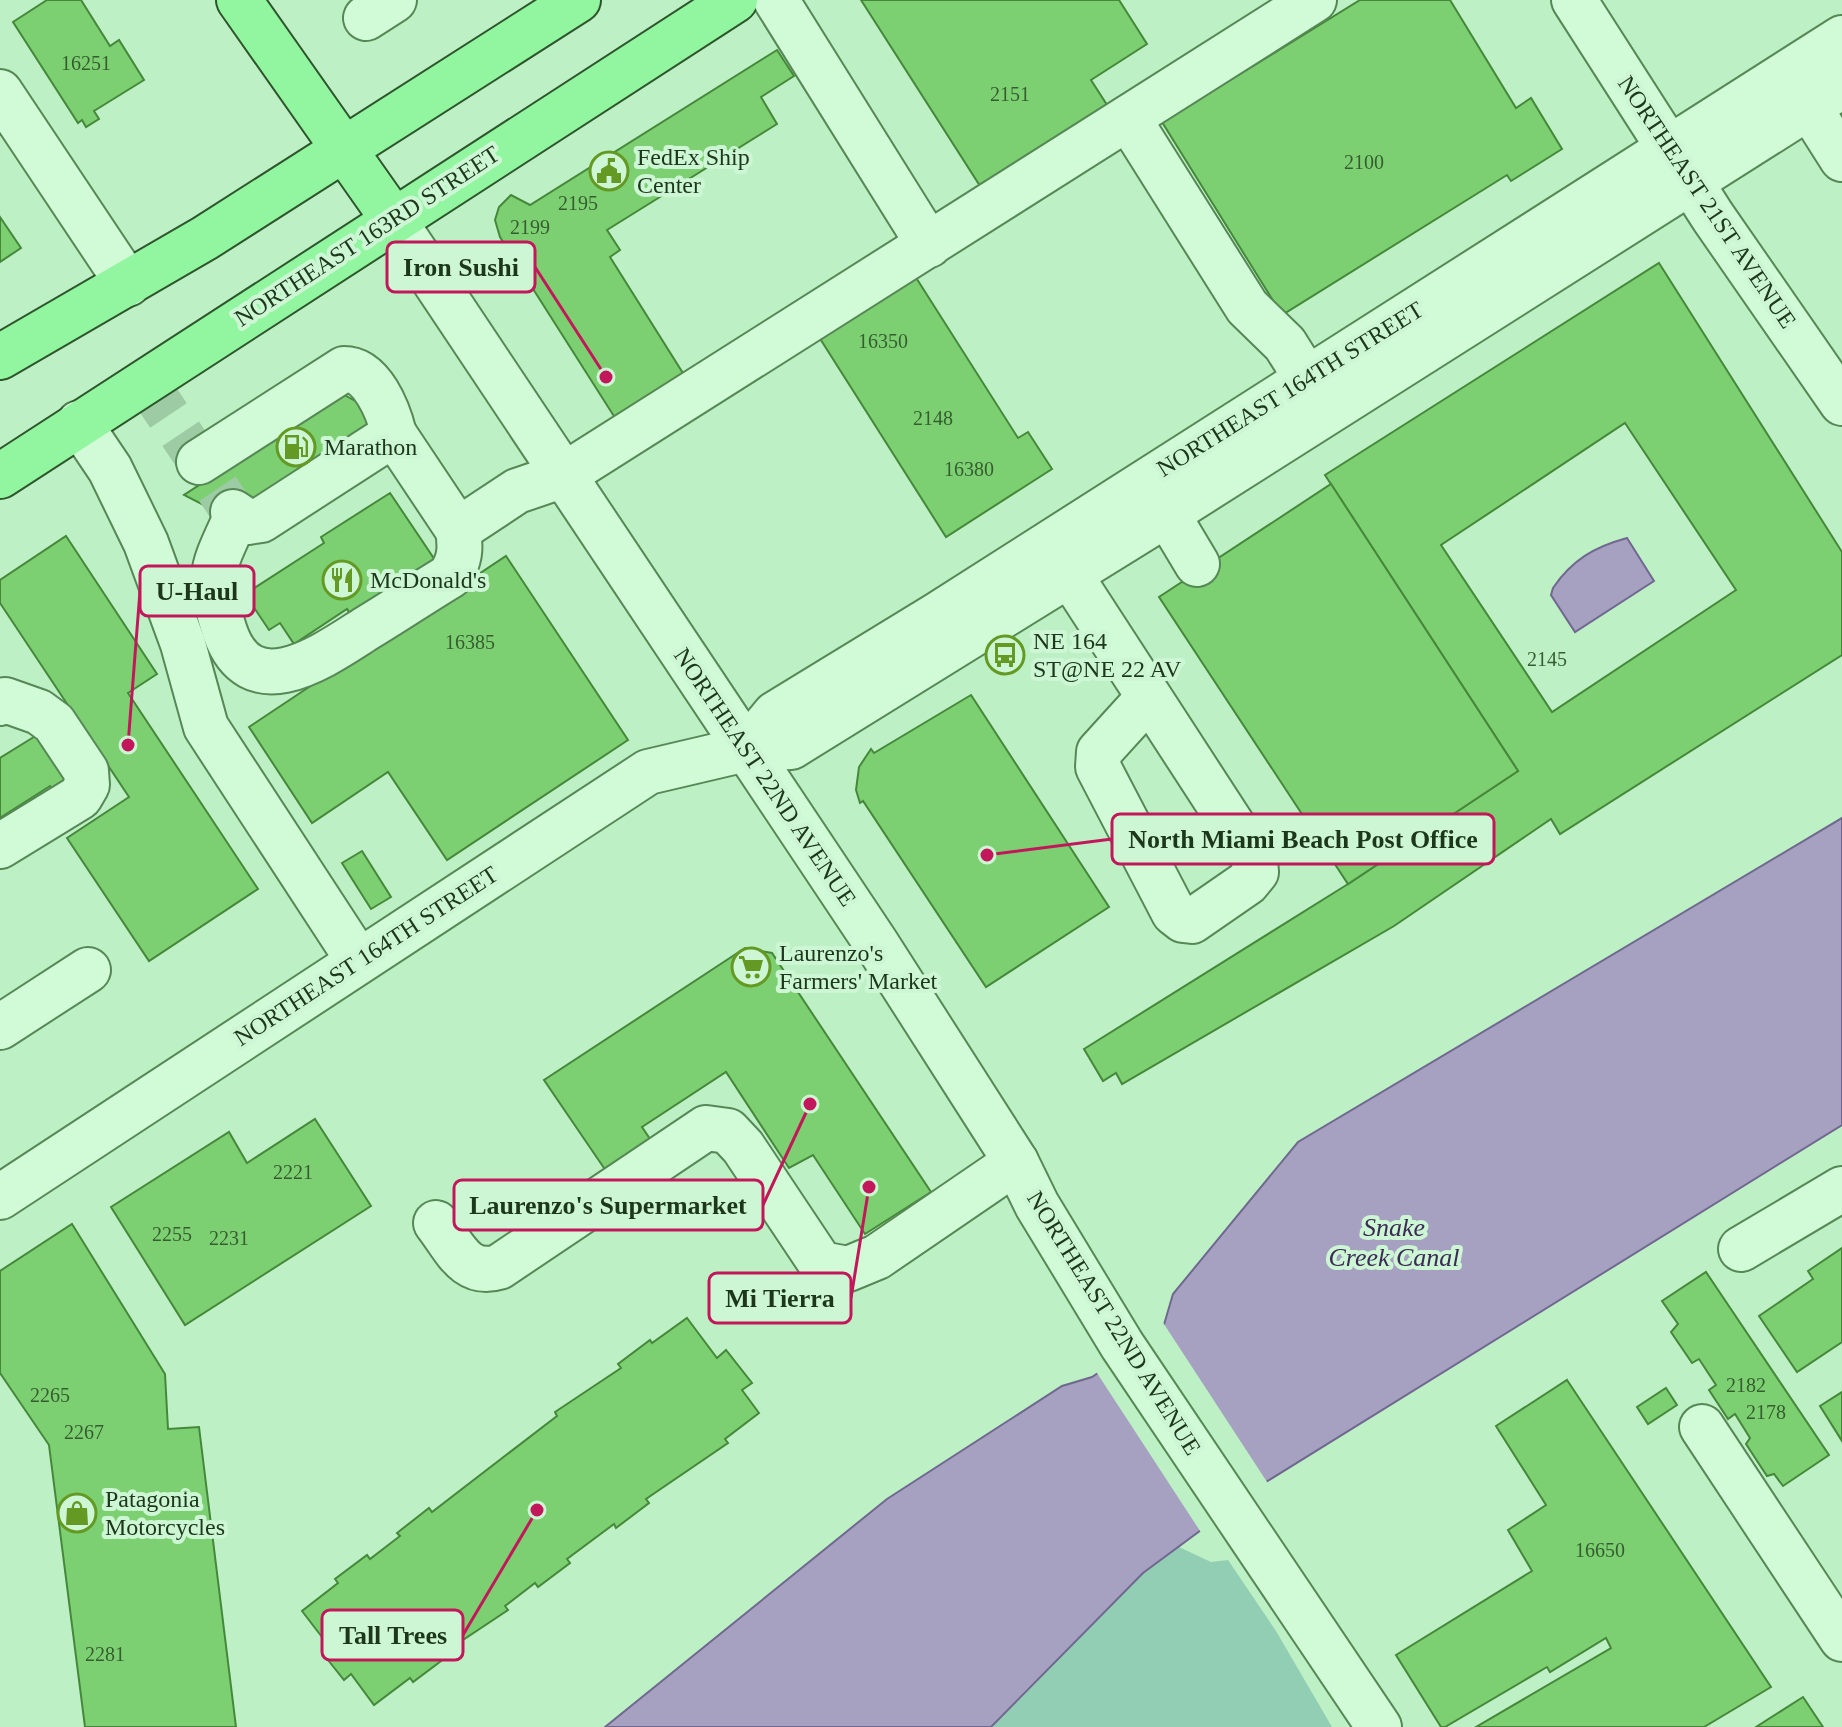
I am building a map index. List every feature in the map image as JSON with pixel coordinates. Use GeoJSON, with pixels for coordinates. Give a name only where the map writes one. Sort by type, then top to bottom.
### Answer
{"type":"FeatureCollection","features":[{"type":"Feature","properties":{"kind":"main road","name":"NORTHEAST 22ND AVENUE"},"geometry":{"type":"LineString","coordinates":[[239,0],[393,219]]}},
{"type":"Feature","properties":{"kind":"main road","name":"NORTHEAST 163RD STREET"},"geometry":{"type":"LineString","coordinates":[[0,476],[735,0]]}},
{"type":"Feature","properties":{"kind":"main road"},"geometry":{"type":"LineString","coordinates":[[0,357],[128,284],[568,3]]}},
{"type":"Feature","properties":{"kind":"street"},"geometry":{"type":"LineString","coordinates":[[776,0],[929,245]]}},
{"type":"Feature","properties":{"kind":"street"},"geometry":{"type":"LineString","coordinates":[[458,530],[517,491],[564,475],[1314,0]]}},
{"type":"Feature","properties":{"kind":"street","name":"NORTHEAST 21ST AVENUE"},"geometry":{"type":"LineString","coordinates":[[1574,0],[1680,166],[1842,403]]}},
{"type":"Feature","properties":{"kind":"street","name":"NORTHEAST 164TH STREET"},"geometry":{"type":"LineString","coordinates":[[0,1197],[648,772],[746,749],[791,747],[1068,572],[1167,514],[1680,166],[1842,38]]}},
{"type":"Feature","properties":{"kind":"street"},"geometry":{"type":"LineString","coordinates":[[0,92],[128,284]]}},
{"type":"Feature","properties":{"kind":"street"},"geometry":{"type":"LineString","coordinates":[[1826,96],[1842,159]]}},
{"type":"Feature","properties":{"kind":"street","name":"NORTHEAST 164TH STREET"},"geometry":{"type":"LineString","coordinates":[[746,749],[775,714],[1307,379],[1680,166],[1826,96]]}},
{"type":"Feature","properties":{"kind":"street"},"geometry":{"type":"LineString","coordinates":[[1128,118],[1247,307],[1285,344],[1307,379]]}},
{"type":"Feature","properties":{"kind":"street","name":"NORTHEAST 22ND AVENUE"},"geometry":{"type":"LineString","coordinates":[[393,219],[1016,1162],[1037,1205],[1122,1345],[1379,1727]]}},
{"type":"Feature","properties":{"kind":"street"},"geometry":{"type":"LineString","coordinates":[[199,462],[344,369],[354,369],[364,376],[388,412],[394,434],[458,530],[461,546],[458,562],[450,576],[306,666],[267,671],[241,658],[229,644],[214,594],[212,570],[234,514],[248,522],[261,520],[394,434]]}},
{"type":"Feature","properties":{"kind":"street"},"geometry":{"type":"LineString","coordinates":[[79,423],[110,469],[146,543],[183,644],[206,727],[358,960]]}},
{"type":"Feature","properties":{"kind":"street"},"geometry":{"type":"LineString","coordinates":[[1167,514],[1197,564]]}},
{"type":"Feature","properties":{"kind":"street"},"geometry":{"type":"LineString","coordinates":[[1068,572],[1255,860],[1256,872],[1247,883],[1192,921],[1183,920],[1174,913],[1098,767],[1099,752],[1148,698]]}},
{"type":"Feature","properties":{"kind":"street"},"geometry":{"type":"LineString","coordinates":[[0,703],[5,700],[28,708],[54,723],[86,771],[87,785],[80,797],[0,846]]}},
{"type":"Feature","properties":{"kind":"street"},"geometry":{"type":"LineString","coordinates":[[0,1027],[88,970]]}},
{"type":"Feature","properties":{"kind":"street"},"geometry":{"type":"LineString","coordinates":[[436,1223],[471,1268],[484,1272],[499,1267],[706,1128],[728,1131],[743,1147],[821,1264],[848,1269],[877,1257],[1016,1162]]}},
{"type":"Feature","properties":{"kind":"street"},"geometry":{"type":"LineString","coordinates":[[1741,1249],[1842,1189]]}},
{"type":"Feature","properties":{"kind":"street"},"geometry":{"type":"LineString","coordinates":[[1702,1427],[1842,1639]]}},
{"type":"Feature","properties":{"kind":"green space"},"geometry":{"type":"Polygon","coordinates":[[[1179,1547],[1211,1562],[1228,1560],[1276,1631],[1332,1727],[991,1727],[1143,1573],[1179,1547]]]}},
{"type":"Feature","properties":{"kind":"water"},"geometry":{"type":"Polygon","coordinates":[[[1627,538],[1654,581],[1575,632],[1551,595],[1553,588],[1585,556],[1627,538]]]}},
{"type":"Feature","properties":{"kind":"water","name":"Snake Creek Canal"},"geometry":{"type":"Polygon","coordinates":[[[1842,818],[1842,1125],[1266,1482],[1143,1573],[991,1727],[605,1727],[887,1499],[1062,1386],[1092,1377],[1163,1328],[1173,1294],[1298,1142],[1842,818]]]}},
{"type":"Feature","properties":{"kind":"pier"},"geometry":{"type":"Polygon","coordinates":[[[1162,1321],[1269,1485],[1202,1534],[1095,1370],[1162,1321]]]}},
{"type":"Feature","properties":{"kind":"building"},"geometry":{"type":"Polygon","coordinates":[[[47,0],[81,0],[110,46],[119,40],[144,80],[94,111],[99,119],[86,127],[82,120],[78,123],[13,22],[47,0]]]}},
{"type":"Feature","properties":{"kind":"building"},"geometry":{"type":"Polygon","coordinates":[[[861,0],[1119,0],[1147,44],[1091,80],[1109,108],[982,189],[861,0]]]}},
{"type":"Feature","properties":{"kind":"building"},"geometry":{"type":"Polygon","coordinates":[[[1360,0],[1450,0],[1516,108],[1531,98],[1562,149],[1511,181],[1507,175],[1282,315],[1162,122],[1360,0]]]}},
{"type":"Feature","properties":{"kind":"building"},"geometry":{"type":"Polygon","coordinates":[[[777,50],[794,76],[761,97],[777,124],[607,230],[620,250],[610,257],[686,378],[617,421],[500,237],[495,220],[499,207],[511,195],[530,205],[777,50]]]}},
{"type":"Feature","properties":{"kind":"building"},"geometry":{"type":"Polygon","coordinates":[[[0,217],[21,248],[0,262],[0,217]]]}},
{"type":"Feature","properties":{"kind":"building"},"geometry":{"type":"Polygon","coordinates":[[[1659,263],[1842,552],[1842,655],[1560,834],[1551,819],[1394,926],[1122,1084],[1116,1073],[1103,1081],[1084,1049],[1348,884],[1518,771],[1325,475],[1659,263]],[[1625,423],[1441,545],[1552,712],[1736,590],[1625,423]]]}},
{"type":"Feature","properties":{"kind":"building"},"geometry":{"type":"Polygon","coordinates":[[[915,276],[1018,438],[1028,432],[1052,469],[946,537],[819,337],[915,276]]]}},
{"type":"Feature","properties":{"kind":"building","name":"Marathon"},"geometry":{"type":"Polygon","coordinates":[[[341,393],[382,416],[227,517],[184,495],[341,393]]]}},
{"type":"Feature","properties":{"kind":"building"},"geometry":{"type":"Polygon","coordinates":[[[1331,484],[1518,771],[1348,884],[1159,597],[1331,484]]]}},
{"type":"Feature","properties":{"kind":"building","name":"McDonald's"},"geometry":{"type":"Polygon","coordinates":[[[390,493],[439,566],[355,622],[347,609],[294,644],[280,623],[269,630],[245,594],[324,543],[321,537],[390,493]]]}},
{"type":"Feature","properties":{"kind":"building"},"geometry":{"type":"Polygon","coordinates":[[[66,536],[157,674],[128,693],[258,889],[149,961],[67,838],[129,797],[0,603],[0,580],[66,536]]]}},
{"type":"Feature","properties":{"kind":"building"},"geometry":{"type":"Polygon","coordinates":[[[506,556],[628,740],[447,860],[388,772],[312,823],[249,727],[506,556]]]}},
{"type":"Feature","properties":{"kind":"building"},"geometry":{"type":"Polygon","coordinates":[[[971,695],[1109,907],[986,987],[863,801],[860,803],[856,790],[859,767],[871,749],[874,753],[971,695]]]}},
{"type":"Feature","properties":{"kind":"building"},"geometry":{"type":"Polygon","coordinates":[[[37,735],[68,784],[54,792],[50,786],[0,818],[0,758],[37,735]]]}},
{"type":"Feature","properties":{"kind":"building"},"geometry":{"type":"Polygon","coordinates":[[[362,851],[391,897],[371,909],[342,863],[362,851]]]}},
{"type":"Feature","properties":{"kind":"building"},"geometry":{"type":"Polygon","coordinates":[[[745,948],[772,953],[931,1192],[865,1234],[813,1155],[789,1168],[726,1072],[642,1127],[652,1142],[606,1171],[544,1080],[745,948]]]}},
{"type":"Feature","properties":{"kind":"building"},"geometry":{"type":"Polygon","coordinates":[[[315,1119],[371,1206],[185,1325],[111,1207],[229,1132],[247,1163],[315,1119]]]}},
{"type":"Feature","properties":{"kind":"building"},"geometry":{"type":"Polygon","coordinates":[[[72,1224],[165,1374],[168,1429],[199,1427],[236,1727],[85,1727],[49,1445],[0,1373],[0,1271],[72,1224]]]}},
{"type":"Feature","properties":{"kind":"building"},"geometry":{"type":"Polygon","coordinates":[[[1842,1248],[1842,1342],[1797,1372],[1759,1316],[1813,1279],[1808,1271],[1842,1248]]]}},
{"type":"Feature","properties":{"kind":"building"},"geometry":{"type":"Polygon","coordinates":[[[1706,1272],[1829,1455],[1783,1486],[1774,1474],[1767,1476],[1746,1444],[1750,1438],[1735,1414],[1728,1419],[1709,1390],[1716,1385],[1699,1359],[1692,1363],[1671,1332],[1678,1324],[1662,1301],[1706,1272]]]}},
{"type":"Feature","properties":{"kind":"building"},"geometry":{"type":"Polygon","coordinates":[[[687,1318],[717,1358],[726,1350],[752,1383],[742,1390],[759,1413],[725,1439],[728,1443],[646,1499],[649,1503],[567,1559],[570,1563],[538,1587],[535,1583],[505,1606],[508,1610],[442,1654],[445,1658],[413,1682],[410,1678],[374,1705],[351,1674],[344,1680],[328,1660],[335,1654],[302,1611],[338,1583],[335,1579],[367,1555],[370,1559],[429,1508],[432,1512],[557,1416],[555,1412],[621,1368],[618,1364],[687,1318]]]}},
{"type":"Feature","properties":{"kind":"building"},"geometry":{"type":"Polygon","coordinates":[[[1567,1380],[1771,1687],[1704,1727],[1476,1727],[1611,1648],[1606,1638],[1550,1672],[1547,1667],[1445,1727],[1441,1727],[1396,1655],[1532,1571],[1508,1530],[1546,1505],[1496,1426],[1567,1380]]]}},
{"type":"Feature","properties":{"kind":"building"},"geometry":{"type":"Polygon","coordinates":[[[1666,1388],[1677,1405],[1648,1424],[1637,1407],[1666,1388]]]}},
{"type":"Feature","properties":{"kind":"building"},"geometry":{"type":"Polygon","coordinates":[[[1842,1392],[1842,1441],[1820,1406],[1842,1392]]]}},
{"type":"Feature","properties":{"kind":"building"},"geometry":{"type":"Polygon","coordinates":[[[1803,1697],[1823,1727],[1756,1727],[1803,1697]]]}},
{"type":"Feature","properties":{"kind":"tunnel"},"geometry":{"type":"LineString","coordinates":[[144,379],[233,512]]}},
{"type":"Feature","properties":{"kind":"place","name":"FedEx Ship Center"},"geometry":{"type":"Point","coordinates":[609,171]}},
{"type":"Feature","properties":{"kind":"place","name":"Iron Sushi"},"geometry":{"type":"Point","coordinates":[606,377]}},
{"type":"Feature","properties":{"kind":"place","name":"Marathon"},"geometry":{"type":"Point","coordinates":[296,447]}},
{"type":"Feature","properties":{"kind":"place","name":"McDonald's"},"geometry":{"type":"Point","coordinates":[342,580]}},
{"type":"Feature","properties":{"kind":"place","name":"NE 164 ST@NE 22 AV"},"geometry":{"type":"Point","coordinates":[1005,655]}},
{"type":"Feature","properties":{"kind":"place","name":"U-Haul"},"geometry":{"type":"Point","coordinates":[128,745]}},
{"type":"Feature","properties":{"kind":"place","name":"North Miami Beach Post Office"},"geometry":{"type":"Point","coordinates":[987,855]}},
{"type":"Feature","properties":{"kind":"place","name":"Laurenzo's Farmers' Market"},"geometry":{"type":"Point","coordinates":[751,967]}},
{"type":"Feature","properties":{"kind":"place","name":"Laurenzo's Supermarket"},"geometry":{"type":"Point","coordinates":[810,1104]}},
{"type":"Feature","properties":{"kind":"place","name":"Mi Tierra"},"geometry":{"type":"Point","coordinates":[869,1187]}},
{"type":"Feature","properties":{"kind":"place","name":"Tall Trees"},"geometry":{"type":"Point","coordinates":[537,1510]}},
{"type":"Feature","properties":{"kind":"place","name":"Patagonia Motorcycles"},"geometry":{"type":"Point","coordinates":[77,1513]}}]}
